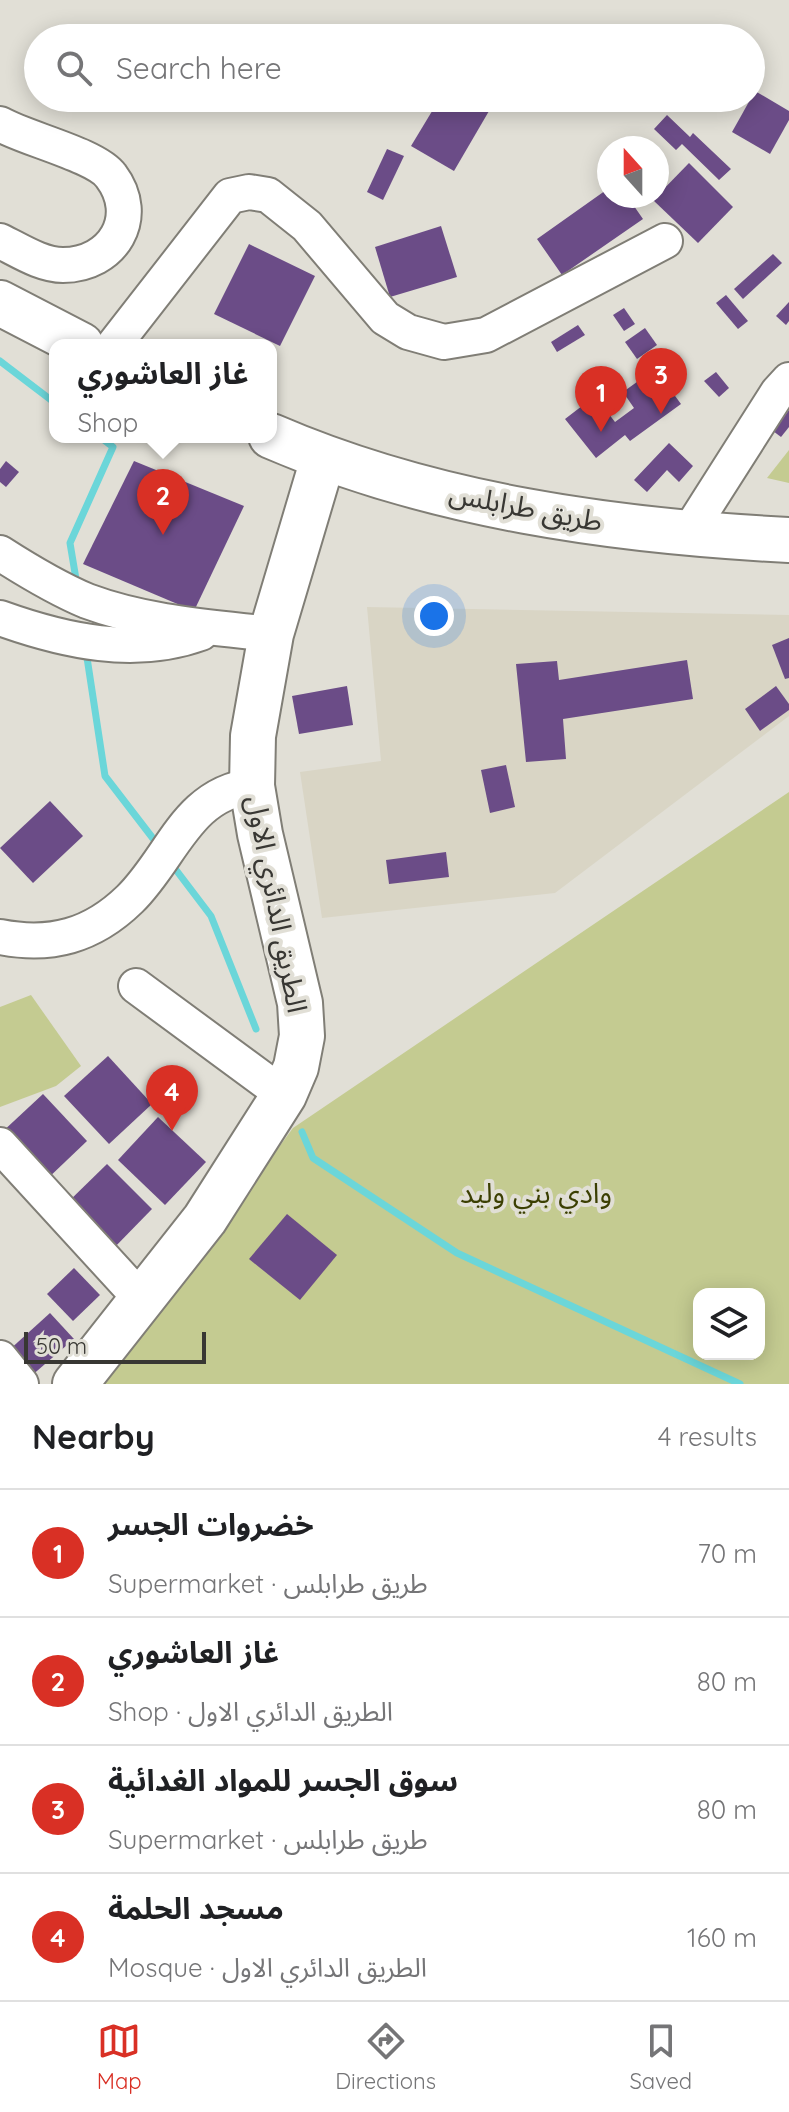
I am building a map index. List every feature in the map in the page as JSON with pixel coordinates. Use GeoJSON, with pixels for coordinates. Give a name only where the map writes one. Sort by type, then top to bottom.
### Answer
{"type":"FeatureCollection","features":[{"type":"Feature","properties":{"kind":"main road"},"geometry":{"type":"LineString","coordinates":[[0,303],[69,339]]}},
{"type":"Feature","properties":{"kind":"main road","name":"طريق طرابلس"},"geometry":{"type":"LineString","coordinates":[[277,439],[323,459],[461,497],[567,518],[687,535],[789,540]]}},
{"type":"Feature","properties":{"kind":"main road","name":"الطريق الدائري الاول"},"geometry":{"type":"LineString","coordinates":[[75,1384],[205,1219],[284,1095],[296,1067],[302,1036],[300,1003],[273,897],[252,786],[253,736],[271,634],[323,459]]}},
{"type":"Feature","properties":{"kind":"street"},"geometry":{"type":"LineString","coordinates":[[0,124],[86,159],[110,173],[124,203],[125,217],[116,240],[104,253],[82,264],[46,262],[0,241]]}},
{"type":"Feature","properties":{"kind":"street"},"geometry":{"type":"LineString","coordinates":[[119,339],[230,196],[249,192],[268,195],[307,226],[385,318],[408,332],[444,342],[486,335],[665,241]]}},
{"type":"Feature","properties":{"kind":"street"},"geometry":{"type":"LineString","coordinates":[[687,535],[778,392],[789,380]]}},
{"type":"Feature","properties":{"kind":"street"},"geometry":{"type":"LineString","coordinates":[[0,553],[56,587],[89,601],[168,622],[271,634]]}},
{"type":"Feature","properties":{"kind":"street"},"geometry":{"type":"LineString","coordinates":[[0,618],[33,630],[90,642],[131,645],[186,638],[217,628]]}},
{"type":"Feature","properties":{"kind":"street"},"geometry":{"type":"LineString","coordinates":[[0,937],[26,942],[54,941],[82,931],[106,917],[131,899],[191,819],[210,800],[234,788],[252,786]]}},
{"type":"Feature","properties":{"kind":"street"},"geometry":{"type":"LineString","coordinates":[[136,986],[284,1095]]}},
{"type":"Feature","properties":{"kind":"street"},"geometry":{"type":"LineString","coordinates":[[0,1145],[141,1299]]}},
{"type":"Feature","properties":{"kind":"street"},"geometry":{"type":"LineString","coordinates":[[0,1358],[21,1384]]}},
{"type":"Feature","properties":{"kind":"shaded area"},"geometry":{"type":"Polygon","coordinates":[[[367,607],[789,615],[789,716],[555,893],[322,918],[300,772],[381,761],[367,607]]]}},
{"type":"Feature","properties":{"kind":"green space"},"geometry":{"type":"Polygon","coordinates":[[[789,450],[789,483],[767,478],[789,450]]]}},
{"type":"Feature","properties":{"kind":"green space","name":"وادي بني وليد"},"geometry":{"type":"Polygon","coordinates":[[[789,792],[789,1384],[104,1384],[293,1128],[789,792]]]}},
{"type":"Feature","properties":{"kind":"green space"},"geometry":{"type":"Polygon","coordinates":[[[31,995],[81,1066],[56,1086],[0,1107],[0,1007],[31,995]]]}},
{"type":"Feature","properties":{"kind":"building"},"geometry":{"type":"Polygon","coordinates":[[[765,97],[789,111],[789,120],[770,154],[732,132],[743,112],[765,112],[765,97]]]}},
{"type":"Feature","properties":{"kind":"building"},"geometry":{"type":"Polygon","coordinates":[[[432,112],[488,112],[454,171],[411,146],[432,112]]]}},
{"type":"Feature","properties":{"kind":"building"},"geometry":{"type":"Polygon","coordinates":[[[667,115],[690,137],[693,133],[731,169],[719,180],[682,144],[676,150],[669,143],[669,136],[661,136],[654,129],[667,115]]]}},
{"type":"Feature","properties":{"kind":"building"},"geometry":{"type":"Polygon","coordinates":[[[387,149],[404,156],[383,200],[367,192],[387,149]]]}},
{"type":"Feature","properties":{"kind":"building"},"geometry":{"type":"Polygon","coordinates":[[[689,163],[733,207],[698,243],[661,208],[669,208],[669,184],[689,163]]]}},
{"type":"Feature","properties":{"kind":"building"},"geometry":{"type":"Polygon","coordinates":[[[597,196],[597,208],[635,208],[643,219],[562,275],[537,239],[597,196]]]}},
{"type":"Feature","properties":{"kind":"building"},"geometry":{"type":"Polygon","coordinates":[[[441,226],[457,277],[390,297],[375,247],[441,226]]]}},
{"type":"Feature","properties":{"kind":"building"},"geometry":{"type":"Polygon","coordinates":[[[249,244],[315,276],[280,346],[277,339],[266,339],[214,314],[249,244]]]}},
{"type":"Feature","properties":{"kind":"building"},"geometry":{"type":"Polygon","coordinates":[[[773,254],[782,263],[743,299],[734,289],[773,254]]]}},
{"type":"Feature","properties":{"kind":"building"},"geometry":{"type":"Polygon","coordinates":[[[726,295],[748,321],[738,329],[716,303],[726,295]]]}},
{"type":"Feature","properties":{"kind":"building"},"geometry":{"type":"Polygon","coordinates":[[[789,302],[789,321],[786,325],[776,316],[789,302]]]}},
{"type":"Feature","properties":{"kind":"building"},"geometry":{"type":"Polygon","coordinates":[[[624,308],[635,324],[624,331],[613,315],[624,308]]]}},
{"type":"Feature","properties":{"kind":"building"},"geometry":{"type":"Polygon","coordinates":[[[578,325],[585,335],[557,352],[551,342],[578,325]]]}},
{"type":"Feature","properties":{"kind":"building"},"geometry":{"type":"Polygon","coordinates":[[[645,328],[657,345],[637,359],[625,342],[645,328]]]}},
{"type":"Feature","properties":{"kind":"building"},"geometry":{"type":"Polygon","coordinates":[[[655,369],[681,404],[630,441],[625,435],[596,458],[565,419],[595,396],[615,422],[634,408],[623,392],[655,369]]]}},
{"type":"Feature","properties":{"kind":"building"},"geometry":{"type":"Polygon","coordinates":[[[716,372],[729,388],[719,397],[704,381],[716,372]]]}},
{"type":"Feature","properties":{"kind":"building"},"geometry":{"type":"Polygon","coordinates":[[[789,410],[789,427],[781,437],[773,431],[789,410]]]}},
{"type":"Feature","properties":{"kind":"building"},"geometry":{"type":"Polygon","coordinates":[[[669,443],[693,466],[679,482],[667,470],[647,492],[634,480],[669,443]]]}},
{"type":"Feature","properties":{"kind":"building"},"geometry":{"type":"Polygon","coordinates":[[[6,461],[19,472],[6,487],[0,482],[0,469],[6,461]]]}},
{"type":"Feature","properties":{"kind":"building"},"geometry":{"type":"Polygon","coordinates":[[[134,461],[244,506],[194,611],[83,564],[134,461]]]}},
{"type":"Feature","properties":{"kind":"building"},"geometry":{"type":"Polygon","coordinates":[[[789,638],[789,678],[785,679],[772,645],[789,638]]]}},
{"type":"Feature","properties":{"kind":"building"},"geometry":{"type":"Polygon","coordinates":[[[687,660],[693,699],[563,719],[566,759],[526,762],[516,664],[557,661],[559,680],[687,660]]]}},
{"type":"Feature","properties":{"kind":"building"},"geometry":{"type":"Polygon","coordinates":[[[347,686],[353,725],[299,734],[292,696],[347,686]]]}},
{"type":"Feature","properties":{"kind":"building"},"geometry":{"type":"Polygon","coordinates":[[[776,686],[789,704],[789,710],[760,731],[745,709],[776,686]]]}},
{"type":"Feature","properties":{"kind":"building"},"geometry":{"type":"Polygon","coordinates":[[[506,765],[515,807],[490,813],[481,770],[506,765]]]}},
{"type":"Feature","properties":{"kind":"building"},"geometry":{"type":"Polygon","coordinates":[[[50,801],[83,836],[33,883],[0,848],[50,801]]]}},
{"type":"Feature","properties":{"kind":"building"},"geometry":{"type":"Polygon","coordinates":[[[446,852],[449,877],[389,884],[386,860],[446,852]]]}},
{"type":"Feature","properties":{"kind":"building"},"geometry":{"type":"Polygon","coordinates":[[[108,1056],[152,1104],[109,1144],[64,1096],[108,1056]]]}},
{"type":"Feature","properties":{"kind":"building"},"geometry":{"type":"Polygon","coordinates":[[[43,1094],[87,1141],[44,1182],[0,1134],[43,1094]]]}},
{"type":"Feature","properties":{"kind":"building"},"geometry":{"type":"Polygon","coordinates":[[[158,1117],[206,1162],[165,1205],[118,1160],[158,1117]]]}},
{"type":"Feature","properties":{"kind":"building"},"geometry":{"type":"Polygon","coordinates":[[[107,1164],[152,1209],[111,1251],[65,1205],[107,1164]]]}},
{"type":"Feature","properties":{"kind":"building"},"geometry":{"type":"Polygon","coordinates":[[[287,1214],[337,1255],[300,1300],[249,1259],[287,1214]]]}},
{"type":"Feature","properties":{"kind":"building"},"geometry":{"type":"Polygon","coordinates":[[[74,1268],[100,1295],[73,1321],[47,1294],[74,1268]]]}},
{"type":"Feature","properties":{"kind":"building"},"geometry":{"type":"Polygon","coordinates":[[[50,1313],[74,1339],[30,1377],[7,1352],[50,1313]]]}},
{"type":"Feature","properties":{"kind":"waterway"},"geometry":{"type":"LineString","coordinates":[[0,361],[49,398]]}},
{"type":"Feature","properties":{"kind":"waterway"},"geometry":{"type":"LineString","coordinates":[[76,579],[70,543],[113,447],[108,443]]}},
{"type":"Feature","properties":{"kind":"waterway"},"geometry":{"type":"LineString","coordinates":[[86,651],[105,776],[158,845]]}},
{"type":"Feature","properties":{"kind":"waterway"},"geometry":{"type":"LineString","coordinates":[[170,862],[211,916],[256,1029]]}},
{"type":"Feature","properties":{"kind":"waterway"},"geometry":{"type":"LineString","coordinates":[[302,1132],[313,1158],[457,1253],[740,1384]]}},
{"type":"Feature","properties":{"kind":"place","name":"سوق الجسر للمواد الغدائية"},"geometry":{"type":"Point","coordinates":[661,414]}},
{"type":"Feature","properties":{"kind":"place","name":"خضروات الجسر"},"geometry":{"type":"Point","coordinates":[601,432]}},
{"type":"Feature","properties":{"kind":"place","name":"غاز العاشوري"},"geometry":{"type":"Point","coordinates":[163,535]}},
{"type":"Feature","properties":{"kind":"place","name":"مسجد الحلمة"},"geometry":{"type":"Point","coordinates":[172,1131]}}]}
